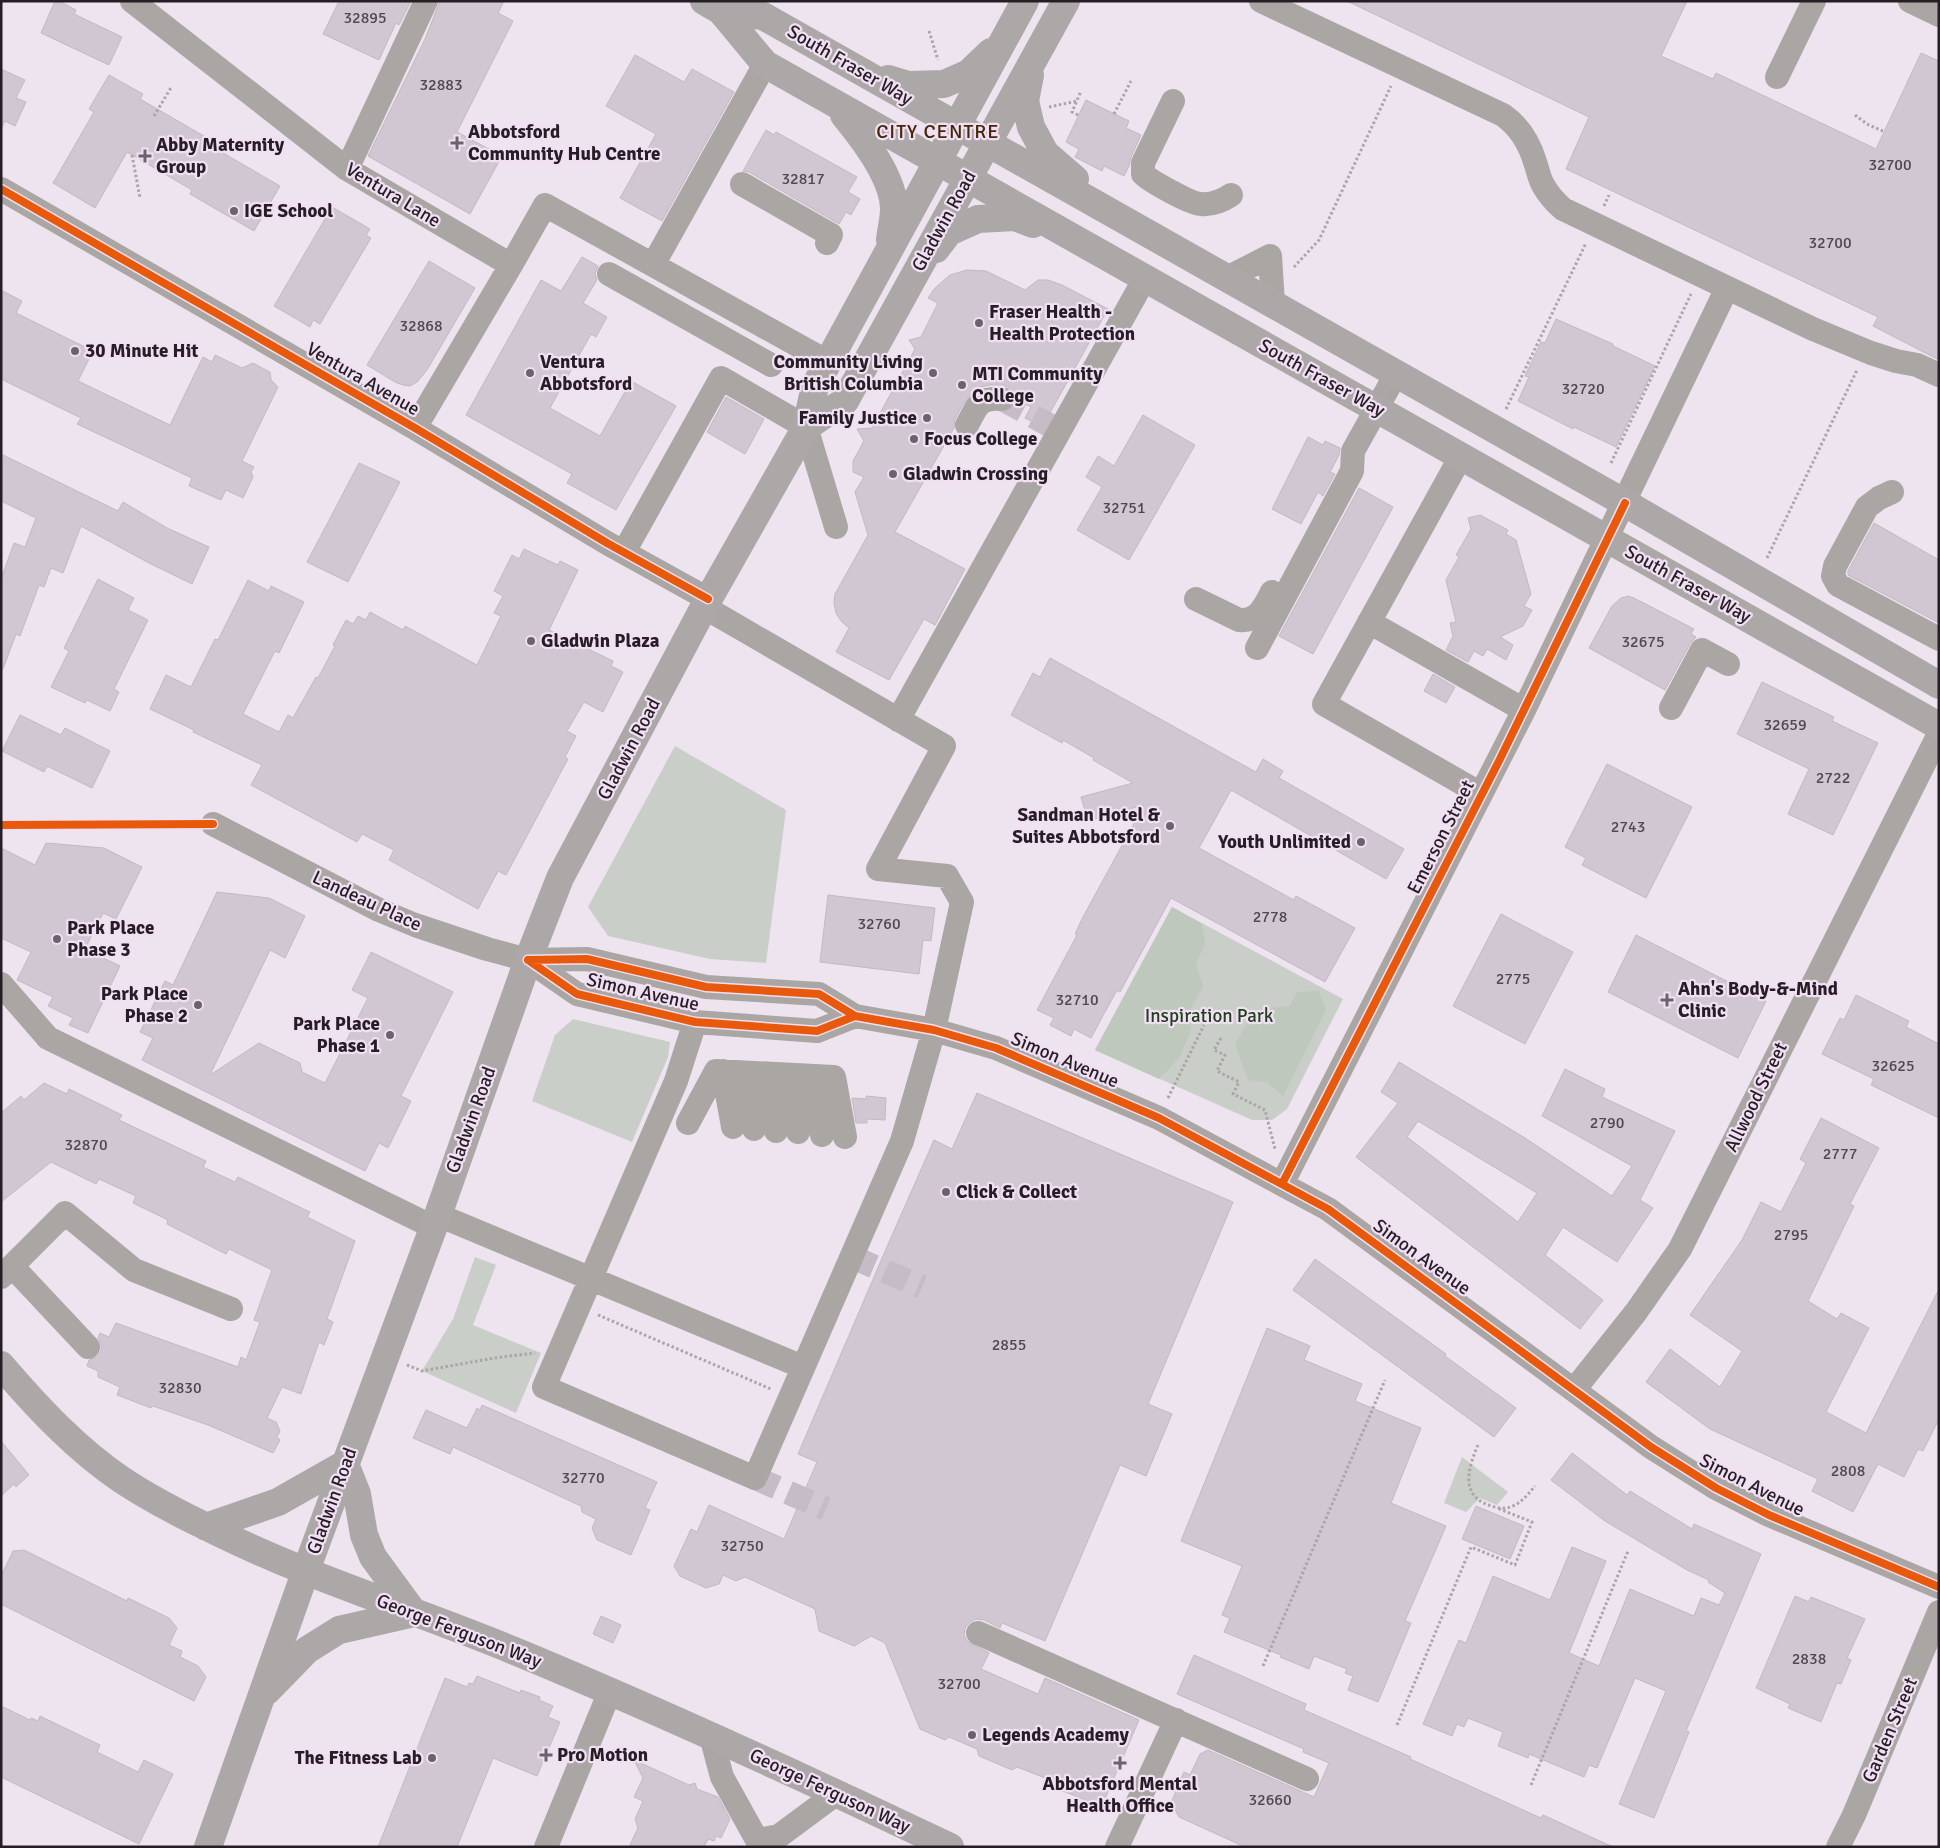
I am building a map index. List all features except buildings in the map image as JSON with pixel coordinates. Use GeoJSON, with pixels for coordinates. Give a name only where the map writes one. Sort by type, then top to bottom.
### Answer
{"type":"FeatureCollection","features":[{"type":"Feature","properties":{"kind":"main road","name":"Gladwin Road"},"geometry":{"type":"LineString","coordinates":[[208,1847],[305,1573],[435,1221],[528,960],[560,878],[706,603],[806,427],[815,386],[1025,1]]}},
{"type":"Feature","properties":{"kind":"main road","name":"Gladwin Road"},"geometry":{"type":"LineString","coordinates":[[806,427],[845,401],[1066,1]]}},
{"type":"Feature","properties":{"kind":"main road","name":"South Fraser Way"},"geometry":{"type":"LineString","coordinates":[[712,6],[765,64],[1939,726]]}},
{"type":"Feature","properties":{"kind":"main road","name":"South Fraser Way"},"geometry":{"type":"LineString","coordinates":[[712,6],[763,16],[1625,503],[1939,685]]}},
{"type":"Feature","properties":{"kind":"main road"},"geometry":{"type":"LineString","coordinates":[[854,67],[908,85],[944,84],[969,73],[1004,39]]}},
{"type":"Feature","properties":{"kind":"main road"},"geometry":{"type":"LineString","coordinates":[[1034,60],[1025,101],[1031,127],[1045,153],[1115,215]]}},
{"type":"Feature","properties":{"kind":"main road"},"geometry":{"type":"LineString","coordinates":[[836,104],[863,138],[887,178],[894,208],[888,253]]}},
{"type":"Feature","properties":{"kind":"main road"},"geometry":{"type":"LineString","coordinates":[[912,280],[949,232],[978,219],[1014,217],[1081,242]]}},
{"type":"Feature","properties":{"kind":"main road"},"geometry":{"type":"LineString","coordinates":[[1911,669],[1939,660]]}},
{"type":"Feature","properties":{"kind":"main road","name":"George Ferguson Way"},"geometry":{"type":"LineString","coordinates":[[1,1365],[41,1410],[82,1449],[121,1480],[176,1512],[242,1545],[305,1573],[509,1649],[610,1691],[837,1793],[950,1847]]}},
{"type":"Feature","properties":{"kind":"main road"},"geometry":{"type":"LineString","coordinates":[[206,1527],[278,1502],[345,1464],[357,1494],[364,1535],[373,1557],[414,1613],[338,1630],[307,1650],[261,1697]]}},
{"type":"Feature","properties":{"kind":"street","name":"Ventura Lane"},"geometry":{"type":"LineString","coordinates":[[132,1],[347,169],[511,266]]}},
{"type":"Feature","properties":{"kind":"street"},"geometry":{"type":"LineString","coordinates":[[347,169],[426,1]]}},
{"type":"Feature","properties":{"kind":"street"},"geometry":{"type":"LineString","coordinates":[[1261,1],[1503,115],[1522,132],[1532,152],[1542,183],[1552,199],[1563,209],[1813,329],[1871,353],[1917,365],[1939,375]]}},
{"type":"Feature","properties":{"kind":"street"},"geometry":{"type":"LineString","coordinates":[[1777,78],[1814,1]]}},
{"type":"Feature","properties":{"kind":"street"},"geometry":{"type":"LineString","coordinates":[[1910,1],[1939,15]]}},
{"type":"Feature","properties":{"kind":"street"},"geometry":{"type":"LineString","coordinates":[[654,300],[661,269],[765,64]]}},
{"type":"Feature","properties":{"kind":"street"},"geometry":{"type":"LineString","coordinates":[[1173,101],[1143,162],[1143,174],[1150,180],[1200,204],[1222,201],[1231,195]]}},
{"type":"Feature","properties":{"kind":"street"},"geometry":{"type":"LineString","coordinates":[[742,184],[832,235],[827,243]]}},
{"type":"Feature","properties":{"kind":"street","name":"Ventura Avenue"},"geometry":{"type":"LineString","coordinates":[[1,189],[416,428],[514,489],[624,552],[898,720],[944,746],[878,869],[947,876],[962,902],[934,1030]]}},
{"type":"Feature","properties":{"kind":"street"},"geometry":{"type":"LineString","coordinates":[[416,428],[545,205],[828,362]]}},
{"type":"Feature","properties":{"kind":"street"},"geometry":{"type":"LineString","coordinates":[[1227,278],[1270,256],[1273,304]]}},
{"type":"Feature","properties":{"kind":"street"},"geometry":{"type":"LineString","coordinates":[[609,274],[771,365]]}},
{"type":"Feature","properties":{"kind":"street"},"geometry":{"type":"LineString","coordinates":[[898,720],[1145,278]]}},
{"type":"Feature","properties":{"kind":"street","name":"Emerson Street"},"geometry":{"type":"LineString","coordinates":[[1282,1184],[1524,710],[1608,539],[1727,288]]}},
{"type":"Feature","properties":{"kind":"street"},"geometry":{"type":"LineString","coordinates":[[1196,599],[1239,620],[1252,619],[1263,610],[1334,475],[1353,451],[1396,374]]}},
{"type":"Feature","properties":{"kind":"street"},"geometry":{"type":"LineString","coordinates":[[624,552],[722,378],[806,427],[836,527]]}},
{"type":"Feature","properties":{"kind":"street"},"geometry":{"type":"LineString","coordinates":[[967,425],[978,405],[988,398],[1002,400]]}},
{"type":"Feature","properties":{"kind":"street"},"geometry":{"type":"LineString","coordinates":[[1257,648],[1352,471],[1353,451]]}},
{"type":"Feature","properties":{"kind":"street"},"geometry":{"type":"LineString","coordinates":[[1460,456],[1324,704],[1481,794]]}},
{"type":"Feature","properties":{"kind":"street"},"geometry":{"type":"LineString","coordinates":[[1892,492],[1879,498],[1867,507],[1835,566],[1832,576],[1838,585],[1939,639]]}},
{"type":"Feature","properties":{"kind":"street"},"geometry":{"type":"LineString","coordinates":[[1369,622],[1524,710]]}},
{"type":"Feature","properties":{"kind":"street"},"geometry":{"type":"LineString","coordinates":[[1670,708],[1702,650],[1728,664]]}},
{"type":"Feature","properties":{"kind":"street","name":"Allwood Street"},"geometry":{"type":"LineString","coordinates":[[1574,1390],[1636,1312],[1680,1249],[1939,734]]}},
{"type":"Feature","properties":{"kind":"street","name":"Landeau Place"},"geometry":{"type":"LineString","coordinates":[[213,824],[379,910],[415,925],[487,949],[528,960]]}},
{"type":"Feature","properties":{"kind":"street","name":"Simon Avenue"},"geometry":{"type":"LineString","coordinates":[[528,960],[587,959],[706,987],[819,994],[855,1016],[934,1030],[996,1048],[1159,1118],[1328,1209],[1651,1447],[1716,1488],[1769,1515],[1939,1587]]}},
{"type":"Feature","properties":{"kind":"street","name":"Simon Avenue"},"geometry":{"type":"LineString","coordinates":[[528,960],[577,994],[695,1022],[817,1031],[855,1016]]}},
{"type":"Feature","properties":{"kind":"street"},"geometry":{"type":"LineString","coordinates":[[1,984],[48,1038],[435,1221],[591,1279],[803,1367]]}},
{"type":"Feature","properties":{"kind":"street"},"geometry":{"type":"LineString","coordinates":[[695,1022],[676,1081],[544,1387],[755,1478],[902,1141],[934,1030]]}},
{"type":"Feature","properties":{"kind":"street"},"geometry":{"type":"LineString","coordinates":[[688,1123],[716,1071],[834,1077],[845,1137]]}},
{"type":"Feature","properties":{"kind":"street"},"geometry":{"type":"LineString","coordinates":[[755,1073],[765,1130],[755,1073]]}},
{"type":"Feature","properties":{"kind":"street"},"geometry":{"type":"LineString","coordinates":[[811,1076],[822,1135]]}},
{"type":"Feature","properties":{"kind":"street"},"geometry":{"type":"LineString","coordinates":[[88,1347],[7,1272],[65,1213],[134,1270],[232,1309]]}},
{"type":"Feature","properties":{"kind":"street","name":"Garden Street"},"geometry":{"type":"LineString","coordinates":[[1838,1847],[1854,1815],[1939,1612]]}},
{"type":"Feature","properties":{"kind":"street"},"geometry":{"type":"LineString","coordinates":[[978,1633],[1307,1779]]}},
{"type":"Feature","properties":{"kind":"street"},"geometry":{"type":"LineString","coordinates":[[546,1847],[610,1691]]}},
{"type":"Feature","properties":{"kind":"street"},"geometry":{"type":"LineString","coordinates":[[1118,1847],[1176,1720]]}},
{"type":"Feature","properties":{"kind":"street"},"geometry":{"type":"LineString","coordinates":[[711,1736],[722,1777],[755,1843],[780,1836],[837,1793]]}},
{"type":"Feature","properties":{"kind":"path"},"geometry":{"type":"LineString","coordinates":[[929,32],[938,63]]}},
{"type":"Feature","properties":{"kind":"path"},"geometry":{"type":"LineString","coordinates":[[1114,114],[1131,81]]}},
{"type":"Feature","properties":{"kind":"path"},"geometry":{"type":"LineString","coordinates":[[1291,270],[1319,240],[1392,84]]}},
{"type":"Feature","properties":{"kind":"path"},"geometry":{"type":"LineString","coordinates":[[154,116],[172,86]]}},
{"type":"Feature","properties":{"kind":"path"},"geometry":{"type":"LineString","coordinates":[[1078,115],[1072,112],[1081,91]]}},
{"type":"Feature","properties":{"kind":"path"},"geometry":{"type":"LineString","coordinates":[[1062,105],[1077,101]]}},
{"type":"Feature","properties":{"kind":"path"},"geometry":{"type":"LineString","coordinates":[[1855,115],[1867,124],[1885,132]]}},
{"type":"Feature","properties":{"kind":"path"},"geometry":{"type":"LineString","coordinates":[[132,155],[140,198]]}},
{"type":"Feature","properties":{"kind":"path"},"geometry":{"type":"LineString","coordinates":[[1496,431],[1609,195]]}},
{"type":"Feature","properties":{"kind":"path"},"geometry":{"type":"LineString","coordinates":[[1611,463],[1700,276]]}},
{"type":"Feature","properties":{"kind":"path"},"geometry":{"type":"LineString","coordinates":[[1754,578],[1769,555],[1782,529],[1861,362],[1871,353]]}},
{"type":"Feature","properties":{"kind":"path"},"geometry":{"type":"LineString","coordinates":[[1172,1090],[1204,1025]]}},
{"type":"Feature","properties":{"kind":"path"},"geometry":{"type":"LineString","coordinates":[[1221,1038],[1214,1050],[1225,1054],[1217,1071],[1239,1082],[1233,1094],[1265,1110],[1282,1184]]}},
{"type":"Feature","properties":{"kind":"path"},"geometry":{"type":"LineString","coordinates":[[581,1303],[592,1312],[790,1397]]}},
{"type":"Feature","properties":{"kind":"path"},"geometry":{"type":"LineString","coordinates":[[422,1371],[494,1358],[560,1350]]}},
{"type":"Feature","properties":{"kind":"path"},"geometry":{"type":"LineString","coordinates":[[1263,1666],[1386,1380]]}},
{"type":"Feature","properties":{"kind":"path"},"geometry":{"type":"LineString","coordinates":[[1398,1726],[1472,1547],[1515,1565],[1532,1522],[1485,1504],[1474,1497],[1468,1476],[1478,1445]]}},
{"type":"Feature","properties":{"kind":"path"},"geometry":{"type":"LineString","coordinates":[[1498,1508],[1508,1508],[1516,1504],[1535,1486]]}},
{"type":"Feature","properties":{"kind":"path"},"geometry":{"type":"LineString","coordinates":[[1531,1785],[1628,1551]]}},
{"type":"Feature","properties":{"kind":"green space"},"geometry":{"type":"Polygon","coordinates":[[[675,746],[786,810],[766,963],[710,959],[608,936],[588,907],[675,746]]]}},
{"type":"Feature","properties":{"kind":"green space","name":"Inspiration Park"},"geometry":{"type":"Polygon","coordinates":[[[1172,907],[1343,999],[1287,1109],[1272,1120],[1252,1120],[1095,1050],[1172,907]]]}},
{"type":"Feature","properties":{"kind":"green space"},"geometry":{"type":"Polygon","coordinates":[[[573,1019],[670,1042],[668,1057],[632,1142],[532,1101],[555,1035],[573,1019]]]}},
{"type":"Feature","properties":{"kind":"green space"},"geometry":{"type":"Polygon","coordinates":[[[475,1257],[496,1265],[473,1325],[541,1353],[516,1413],[422,1371],[453,1319],[475,1257]]]}},
{"type":"Feature","properties":{"kind":"green space"},"geometry":{"type":"Polygon","coordinates":[[[1462,1457],[1508,1492],[1497,1505],[1480,1498],[1466,1512],[1444,1503],[1462,1457]]]}},
{"type":"Feature","properties":{"kind":"shaded area"},"geometry":{"type":"Polygon","coordinates":[[[1172,907],[1202,924],[1205,944],[1196,964],[1203,986],[1190,1011],[1191,1030],[1179,1058],[1159,1079],[1095,1050],[1172,907]]]}},
{"type":"Feature","properties":{"kind":"shaded area"},"geometry":{"type":"Polygon","coordinates":[[[1319,991],[1326,1010],[1283,1096],[1267,1082],[1248,1080],[1235,1044],[1250,1019],[1260,1011],[1290,1006],[1297,992],[1319,991]]]}},
{"type":"Feature","properties":{"kind":"tunnel"},"geometry":{"type":"LineString","coordinates":[[1002,399],[1060,431]]}},
{"type":"Feature","properties":{"kind":"tunnel"},"geometry":{"type":"LineString","coordinates":[[852,1257],[922,1287]]}},
{"type":"Feature","properties":{"kind":"tunnel"},"geometry":{"type":"LineString","coordinates":[[755,1478],[826,1509]]}},
{"type":"Feature","properties":{"kind":"cycle path"},"geometry":{"type":"LineString","coordinates":[[1,189],[415,428],[607,543],[708,599]]}},
{"type":"Feature","properties":{"kind":"cycle path"},"geometry":{"type":"LineString","coordinates":[[1282,1184],[1499,761],[1625,503]]}},
{"type":"Feature","properties":{"kind":"cycle path"},"geometry":{"type":"LineString","coordinates":[[1,825],[213,824]]}},
{"type":"Feature","properties":{"kind":"cycle path"},"geometry":{"type":"LineString","coordinates":[[528,960],[587,959],[706,987],[819,994],[855,1016],[934,1030],[996,1048],[1159,1118],[1328,1209],[1651,1447],[1716,1488],[1769,1515],[1939,1587]]}},
{"type":"Feature","properties":{"kind":"cycle path"},"geometry":{"type":"LineString","coordinates":[[528,960],[577,994],[695,1022],[817,1031],[855,1016]]}},
{"type":"Feature","properties":{"kind":"place","name":"Abbotsford Community Hub Centre"},"geometry":{"type":"Point","coordinates":[457,143]}},
{"type":"Feature","properties":{"kind":"place","name":"Abby Maternity Group"},"geometry":{"type":"Point","coordinates":[145,156]}},
{"type":"Feature","properties":{"kind":"place","name":"IGE School"},"geometry":{"type":"Point","coordinates":[234,211]}},
{"type":"Feature","properties":{"kind":"place","name":"Fraser Health - Health Protection"},"geometry":{"type":"Point","coordinates":[979,323]}},
{"type":"Feature","properties":{"kind":"place","name":"30 Minute Hit"},"geometry":{"type":"Point","coordinates":[75,351]}},
{"type":"Feature","properties":{"kind":"place","name":"Ventura Abbotsford"},"geometry":{"type":"Point","coordinates":[530,373]}},
{"type":"Feature","properties":{"kind":"place","name":"Community Living British Columbia"},"geometry":{"type":"Point","coordinates":[933,373]}},
{"type":"Feature","properties":{"kind":"place","name":"MTI Community College"},"geometry":{"type":"Point","coordinates":[962,385]}},
{"type":"Feature","properties":{"kind":"place","name":"Family Justice"},"geometry":{"type":"Point","coordinates":[927,418]}},
{"type":"Feature","properties":{"kind":"place","name":"Focus College"},"geometry":{"type":"Point","coordinates":[914,439]}},
{"type":"Feature","properties":{"kind":"place","name":"Gladwin Crossing"},"geometry":{"type":"Point","coordinates":[893,474]}},
{"type":"Feature","properties":{"kind":"place","name":"Gladwin Plaza"},"geometry":{"type":"Point","coordinates":[531,641]}},
{"type":"Feature","properties":{"kind":"place","name":"Sandman Hotel & Suites Abbotsford"},"geometry":{"type":"Point","coordinates":[1170,826]}},
{"type":"Feature","properties":{"kind":"place","name":"Youth Unlimited"},"geometry":{"type":"Point","coordinates":[1361,842]}},
{"type":"Feature","properties":{"kind":"place","name":"Park Place Phase 3"},"geometry":{"type":"Point","coordinates":[57,939]}},
{"type":"Feature","properties":{"kind":"place","name":"Ahn's Body-&-Mind Clinic"},"geometry":{"type":"Point","coordinates":[1667,1000]}},
{"type":"Feature","properties":{"kind":"place","name":"Park Place Phase 2"},"geometry":{"type":"Point","coordinates":[198,1005]}},
{"type":"Feature","properties":{"kind":"place","name":"Park Place Phase 1"},"geometry":{"type":"Point","coordinates":[390,1035]}},
{"type":"Feature","properties":{"kind":"place","name":"Click & Collect"},"geometry":{"type":"Point","coordinates":[946,1192]}},
{"type":"Feature","properties":{"kind":"place","name":"Legends Academy"},"geometry":{"type":"Point","coordinates":[972,1735]}},
{"type":"Feature","properties":{"kind":"place","name":"Pro Motion"},"geometry":{"type":"Point","coordinates":[546,1755]}},
{"type":"Feature","properties":{"kind":"place","name":"The Fitness Lab"},"geometry":{"type":"Point","coordinates":[432,1758]}},
{"type":"Feature","properties":{"kind":"place","name":"Abbotsford Mental Health Office"},"geometry":{"type":"Point","coordinates":[1120,1763]}},
{"type":"Feature","properties":{"kind":"district","name":"CITY CENTRE"},"geometry":{"type":"Point","coordinates":[938,131]}}]}
